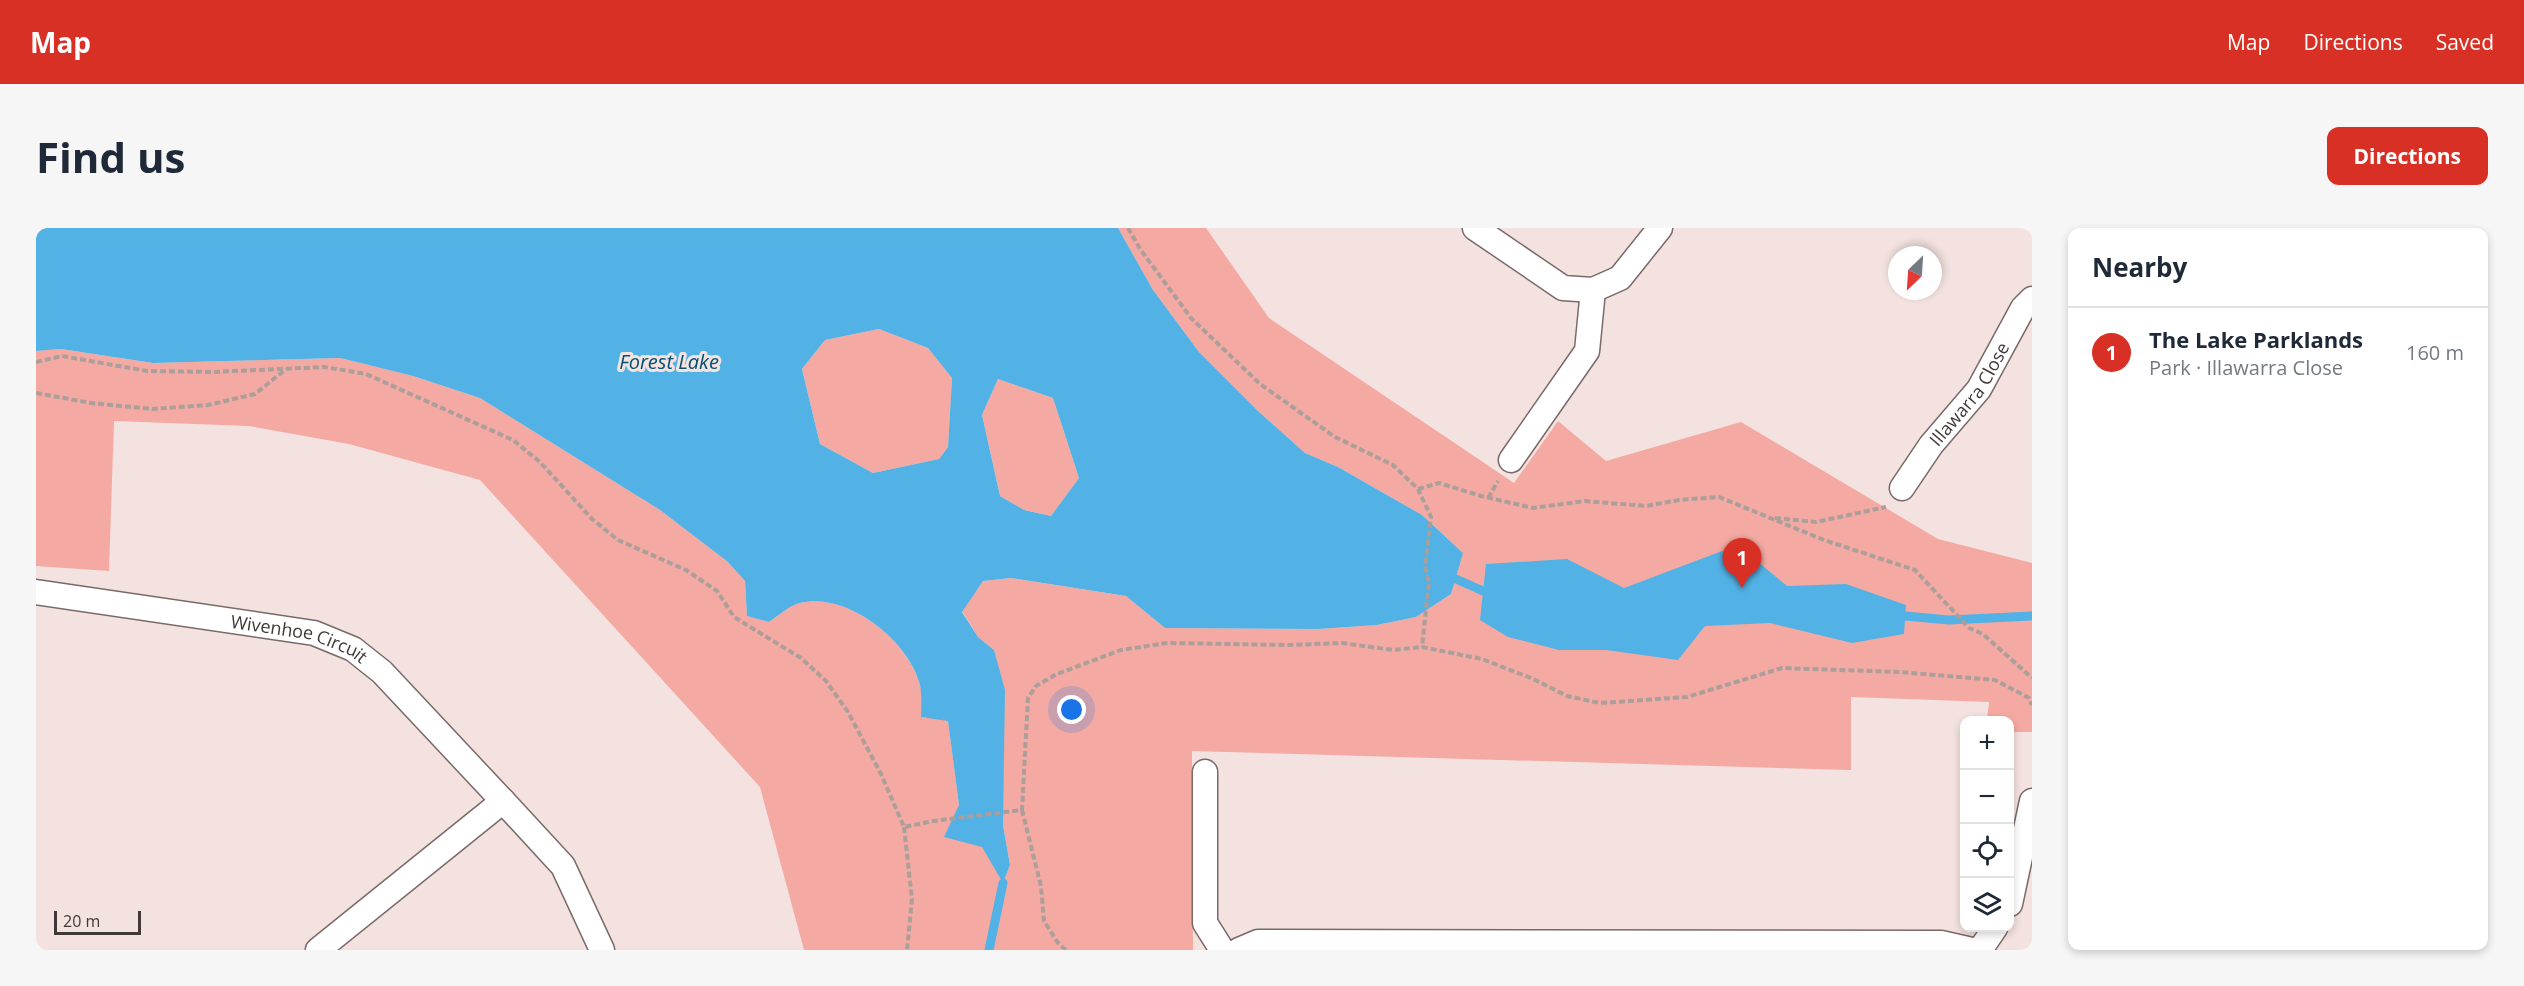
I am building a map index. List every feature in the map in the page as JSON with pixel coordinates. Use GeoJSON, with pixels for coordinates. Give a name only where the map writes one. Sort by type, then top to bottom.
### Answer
{"type":"FeatureCollection","features":[{"type":"Feature","properties":{"kind":"street"},"geometry":{"type":"LineString","coordinates":[[1475,228],[1563,288],[1593,290],[1620,278],[1660,228]]}},
{"type":"Feature","properties":{"kind":"street"},"geometry":{"type":"LineString","coordinates":[[1511,460],[1587,351],[1593,290]]}},
{"type":"Feature","properties":{"kind":"street","name":"Illawarra Close"},"geometry":{"type":"LineString","coordinates":[[1902,488],[1931,445],[1979,389],[2023,308],[2032,299]]}},
{"type":"Feature","properties":{"kind":"street","name":"Wivenhoe Circuit"},"geometry":{"type":"LineString","coordinates":[[36,592],[314,633],[353,648],[382,672],[563,866],[602,950]]}},
{"type":"Feature","properties":{"kind":"street"},"geometry":{"type":"LineString","coordinates":[[1205,772],[1205,923],[1222,950]]}},
{"type":"Feature","properties":{"kind":"street"},"geometry":{"type":"LineString","coordinates":[[318,950],[503,801]]}},
{"type":"Feature","properties":{"kind":"street"},"geometry":{"type":"LineString","coordinates":[[2014,885],[2032,801]]}},
{"type":"Feature","properties":{"kind":"street"},"geometry":{"type":"LineString","coordinates":[[1980,950],[1992,932]]}},
{"type":"Feature","properties":{"kind":"street"},"geometry":{"type":"LineString","coordinates":[[1239,950],[1258,942],[1941,943],[1972,950]]}},
{"type":"Feature","properties":{"kind":"path"},"geometry":{"type":"LineString","coordinates":[[1128,228],[1140,249],[1191,318],[1260,384],[1335,437],[1393,465],[1418,489],[1431,517],[1425,566],[1430,582],[1422,646]]}},
{"type":"Feature","properties":{"kind":"path"},"geometry":{"type":"LineString","coordinates":[[36,362],[62,356],[147,371],[212,372],[324,367],[366,374],[513,440],[540,462],[592,519],[618,540],[686,570],[717,591],[734,617],[801,658],[826,681],[848,712],[881,774],[904,827],[912,899],[907,950]]}},
{"type":"Feature","properties":{"kind":"path"},"geometry":{"type":"LineString","coordinates":[[36,393],[91,403],[152,409],[208,405],[255,394],[286,369]]}},
{"type":"Feature","properties":{"kind":"path"},"geometry":{"type":"LineString","coordinates":[[1418,489],[1439,483],[1533,508],[1585,501],[1646,506],[1679,500],[1719,497],[1824,540],[1915,570],[1969,628],[1983,634],[2032,678]]}},
{"type":"Feature","properties":{"kind":"path"},"geometry":{"type":"LineString","coordinates":[[1770,517],[1815,522],[1885,508],[1902,488]]}},
{"type":"Feature","properties":{"kind":"path"},"geometry":{"type":"LineString","coordinates":[[1066,950],[1058,943],[1044,921],[1041,886],[1022,810],[1028,698],[1036,686],[1057,674],[1121,650],[1167,643],[1289,645],[1342,643],[1393,650],[1422,646],[1482,658],[1567,696],[1600,703],[1687,697],[1782,668],[1900,672],[1995,680],[2031,698],[2032,705]]}},
{"type":"Feature","properties":{"kind":"path"},"geometry":{"type":"LineString","coordinates":[[904,827],[933,821],[1022,810]]}},
{"type":"Feature","properties":{"kind":"shaded area"},"geometry":{"type":"Polygon","coordinates":[[[1118,228],[1206,228],[1269,318],[1514,483],[1558,421],[1606,461],[1741,422],[1938,539],[2032,563],[2032,732],[2014,732],[2014,716],[1987,716],[1989,702],[1851,697],[1851,770],[1192,751],[1193,950],[804,950],[760,787],[480,480],[349,444],[249,426],[114,421],[109,571],[36,566],[36,351],[61,349],[153,363],[340,358],[413,376],[480,398],[660,510],[728,562],[745,581],[747,616],[769,622],[796,604],[818,601],[856,612],[874,623],[903,652],[913,668],[922,697],[921,717],[948,720],[959,805],[1003,882],[1010,865],[1003,825],[994,650],[978,637],[962,611],[983,581],[1011,578],[1126,596],[1165,628],[1319,629],[1377,625],[1416,617],[1451,594],[1462,552],[1422,515],[1338,467],[1305,453],[1258,411],[1199,352],[1153,290],[1118,228]]]}},
{"type":"Feature","properties":{"kind":"shaded area"},"geometry":{"type":"Polygon","coordinates":[[[879,329],[928,348],[952,378],[948,447],[939,459],[873,473],[820,444],[802,369],[825,340],[879,329]]]}},
{"type":"Feature","properties":{"kind":"shaded area"},"geometry":{"type":"Polygon","coordinates":[[[998,379],[1053,398],[1079,478],[1051,516],[1024,510],[1000,496],[982,415],[998,379]]]}},
{"type":"Feature","properties":{"kind":"water","name":"Forest Lake"},"geometry":{"type":"Polygon","coordinates":[[[36,228],[1118,228],[1153,290],[1199,352],[1258,411],[1305,453],[1338,467],[1422,515],[1463,553],[1451,594],[1416,617],[1377,625],[1319,629],[1165,628],[1126,596],[1011,578],[983,581],[962,612],[978,637],[994,650],[1005,690],[1003,825],[1010,865],[1003,883],[982,847],[944,837],[959,805],[948,721],[921,717],[921,689],[914,668],[890,637],[874,623],[856,612],[818,601],[796,604],[769,622],[747,616],[745,581],[728,562],[660,510],[480,398],[413,376],[340,358],[153,363],[61,349],[36,351],[36,228]],[[879,329],[825,340],[802,369],[820,444],[873,473],[939,459],[948,447],[952,378],[928,348],[879,329]],[[998,379],[982,415],[1000,496],[1024,510],[1051,516],[1079,478],[1053,398],[998,379]]]}},
{"type":"Feature","properties":{"kind":"water"},"geometry":{"type":"Polygon","coordinates":[[[1738,545],[1787,586],[1846,584],[1906,605],[1904,634],[1852,643],[1770,623],[1705,626],[1678,660],[1606,650],[1559,650],[1508,637],[1480,620],[1486,564],[1567,559],[1624,588],[1738,545]]]}},
{"type":"Feature","properties":{"kind":"waterway"},"geometry":{"type":"LineString","coordinates":[[1456,579],[1483,591]]}},
{"type":"Feature","properties":{"kind":"waterway"},"geometry":{"type":"LineString","coordinates":[[1905,616],[1949,620],[2032,616]]}},
{"type":"Feature","properties":{"kind":"waterway"},"geometry":{"type":"LineString","coordinates":[[989,950],[1003,883]]}},
{"type":"Feature","properties":{"kind":"place","name":"The Lake Parklands"},"geometry":{"type":"Point","coordinates":[1742,588]}}]}
